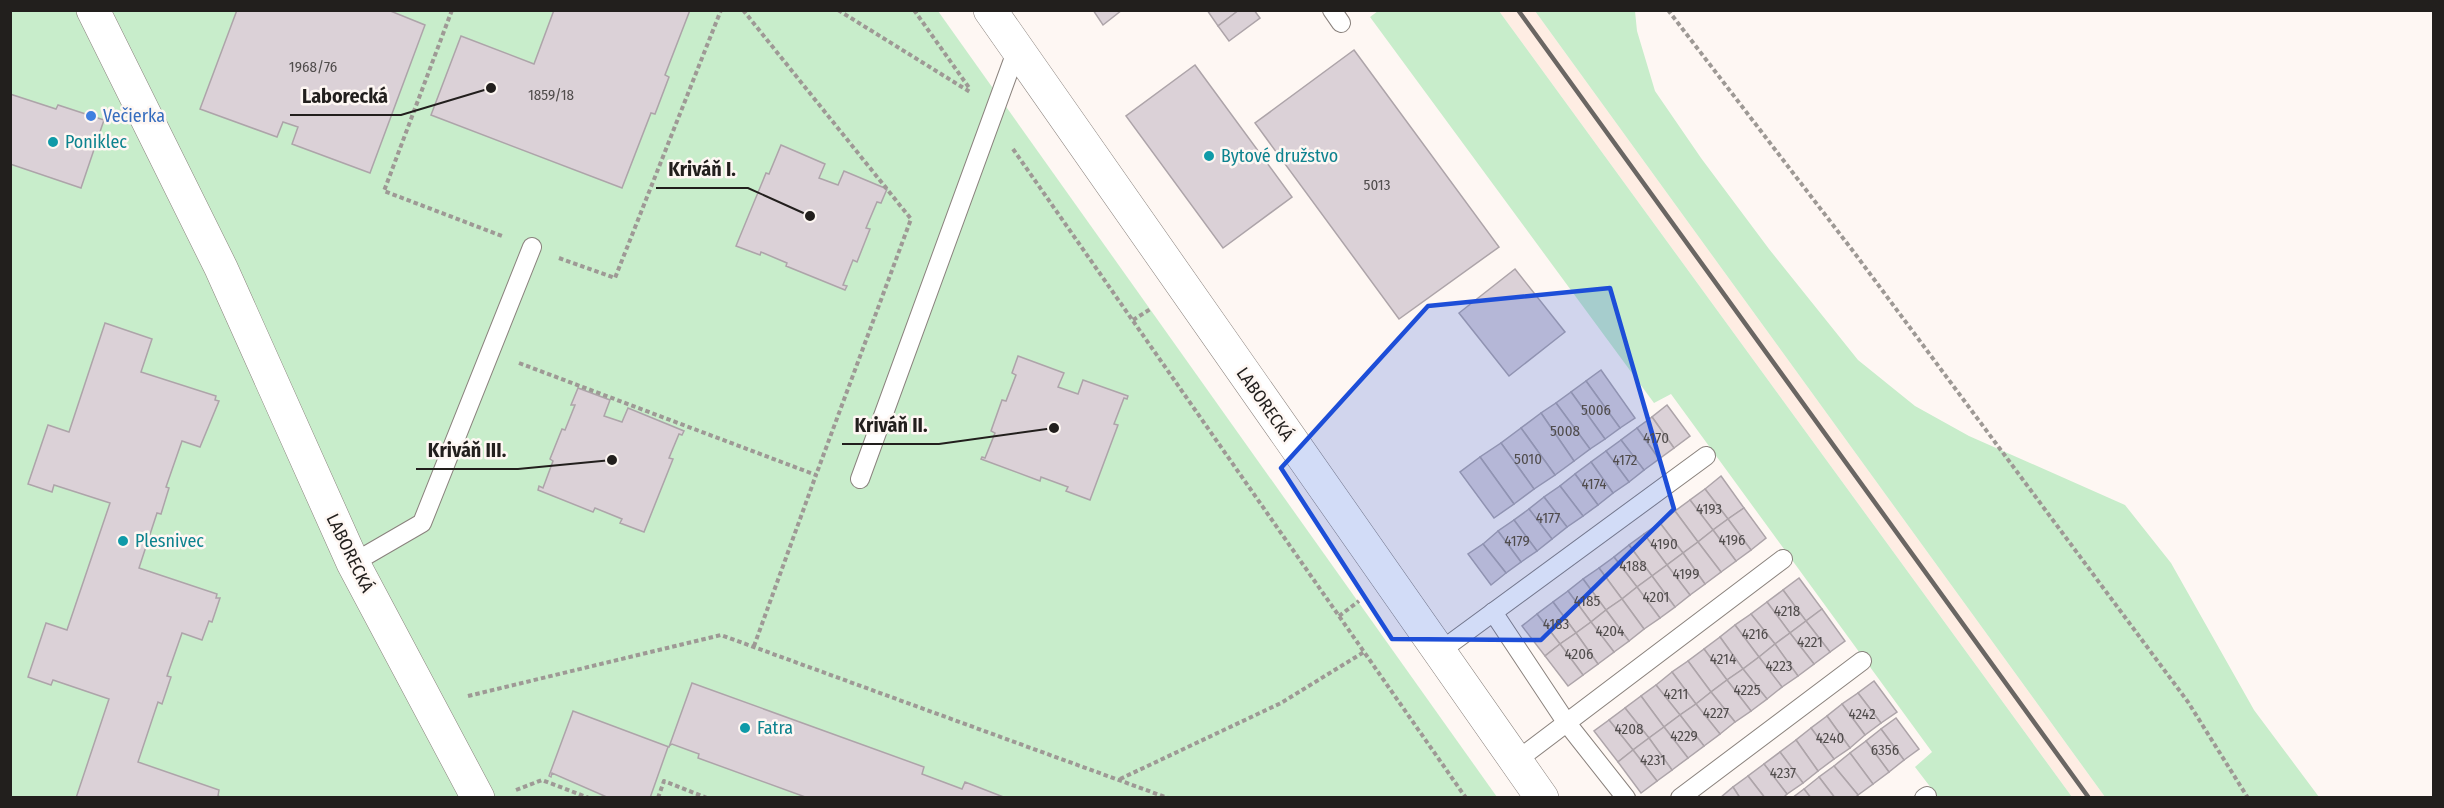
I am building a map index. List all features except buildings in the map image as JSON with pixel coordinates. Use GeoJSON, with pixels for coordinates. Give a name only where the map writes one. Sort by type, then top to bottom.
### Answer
{"type":"FeatureCollection","features":[{"type":"Feature","properties":{"kind":"street","name":"LABORECKÁ"},"geometry":{"type":"LineString","coordinates":[[93,10],[220,267],[353,562],[478,798]]}},
{"type":"Feature","properties":{"kind":"street","name":"LABORECKÁ"},"geometry":{"type":"LineString","coordinates":[[990,10],[1542,798]]}},
{"type":"Feature","properties":{"kind":"lane"},"geometry":{"type":"LineString","coordinates":[[860,479],[1017,50]]}},
{"type":"Feature","properties":{"kind":"lane"},"geometry":{"type":"LineString","coordinates":[[353,562],[422,523],[532,247]]}},
{"type":"Feature","properties":{"kind":"lane"},"geometry":{"type":"LineString","coordinates":[[1439,652],[1706,456]]}},
{"type":"Feature","properties":{"kind":"lane"},"geometry":{"type":"LineString","coordinates":[[1516,761],[1783,558]]}},
{"type":"Feature","properties":{"kind":"lane"},"geometry":{"type":"LineString","coordinates":[[1493,612],[1566,722],[1626,798]]}},
{"type":"Feature","properties":{"kind":"lane"},"geometry":{"type":"LineString","coordinates":[[1680,798],[1862,661]]}},
{"type":"Feature","properties":{"kind":"path"},"geometry":{"type":"LineString","coordinates":[[452,10],[384,191],[615,278],[721,10]]}},
{"type":"Feature","properties":{"kind":"path"},"geometry":{"type":"LineString","coordinates":[[743,10],[911,219],[753,646]]}},
{"type":"Feature","properties":{"kind":"path"},"geometry":{"type":"LineString","coordinates":[[838,10],[974,94],[914,10]]}},
{"type":"Feature","properties":{"kind":"path"},"geometry":{"type":"LineString","coordinates":[[1668,10],[1870,274],[2188,702],[2248,798]]}},
{"type":"Feature","properties":{"kind":"path"},"geometry":{"type":"LineString","coordinates":[[992,119],[1466,798]]}},
{"type":"Feature","properties":{"kind":"path"},"geometry":{"type":"LineString","coordinates":[[490,352],[816,475]]}},
{"type":"Feature","properties":{"kind":"path"},"geometry":{"type":"LineString","coordinates":[[429,706],[721,635],[1168,798]]}},
{"type":"Feature","properties":{"kind":"path"},"geometry":{"type":"LineString","coordinates":[[1119,780],[1281,703],[1364,651]]}},
{"type":"Feature","properties":{"kind":"path"},"geometry":{"type":"LineString","coordinates":[[514,790],[542,780],[589,798]]}},
{"type":"Feature","properties":{"kind":"path"},"geometry":{"type":"LineString","coordinates":[[658,798],[664,782],[707,798]]}},
{"type":"Feature","properties":{"kind":"highlighted area"},"geometry":{"type":"Polygon","coordinates":[[[1610,288],[1674,509],[1541,640],[1392,639],[1281,468],[1428,306],[1610,288]]]}},
{"type":"Feature","properties":{"kind":"shaded area"},"geometry":{"type":"Polygon","coordinates":[[[1499,11],[1535,11],[2105,797],[2072,797],[1499,11]]]}},
{"type":"Feature","properties":{"kind":"green space"},"geometry":{"type":"Polygon","coordinates":[[[10,11],[938,11],[1497,797],[11,797],[10,11]]]}},
{"type":"Feature","properties":{"kind":"green space"},"geometry":{"type":"Polygon","coordinates":[[[1378,11],[1499,11],[2072,797],[1938,797],[1915,767],[1932,752],[1671,394],[1654,403],[1370,17],[1378,11]]]}},
{"type":"Feature","properties":{"kind":"green space"},"geometry":{"type":"Polygon","coordinates":[[[1535,11],[1635,11],[1637,31],[1655,91],[1701,158],[1769,249],[1858,360],[1915,406],[1969,436],[2125,505],[2171,563],[2254,710],[2319,797],[2105,797],[1535,11]]]}},
{"type":"Feature","properties":{"kind":"railway"},"geometry":{"type":"LineString","coordinates":[[1518,10],[2089,798]]}},
{"type":"Feature","properties":{"kind":"place","name":"Laborecká"},"geometry":{"type":"Point","coordinates":[491,88]}},
{"type":"Feature","properties":{"kind":"place","name":"Večierka"},"geometry":{"type":"Point","coordinates":[91,116]}},
{"type":"Feature","properties":{"kind":"place","name":"Poniklec"},"geometry":{"type":"Point","coordinates":[53,142]}},
{"type":"Feature","properties":{"kind":"place","name":"Bytové družstvo"},"geometry":{"type":"Point","coordinates":[1209,156]}},
{"type":"Feature","properties":{"kind":"place","name":"Kriváň I."},"geometry":{"type":"Point","coordinates":[810,216]}},
{"type":"Feature","properties":{"kind":"place","name":"Kriváň II."},"geometry":{"type":"Point","coordinates":[1054,428]}},
{"type":"Feature","properties":{"kind":"place","name":"Kriváň III."},"geometry":{"type":"Point","coordinates":[612,460]}},
{"type":"Feature","properties":{"kind":"place","name":"Plesnivec"},"geometry":{"type":"Point","coordinates":[123,541]}},
{"type":"Feature","properties":{"kind":"place","name":"Fatra"},"geometry":{"type":"Point","coordinates":[745,728]}}]}
